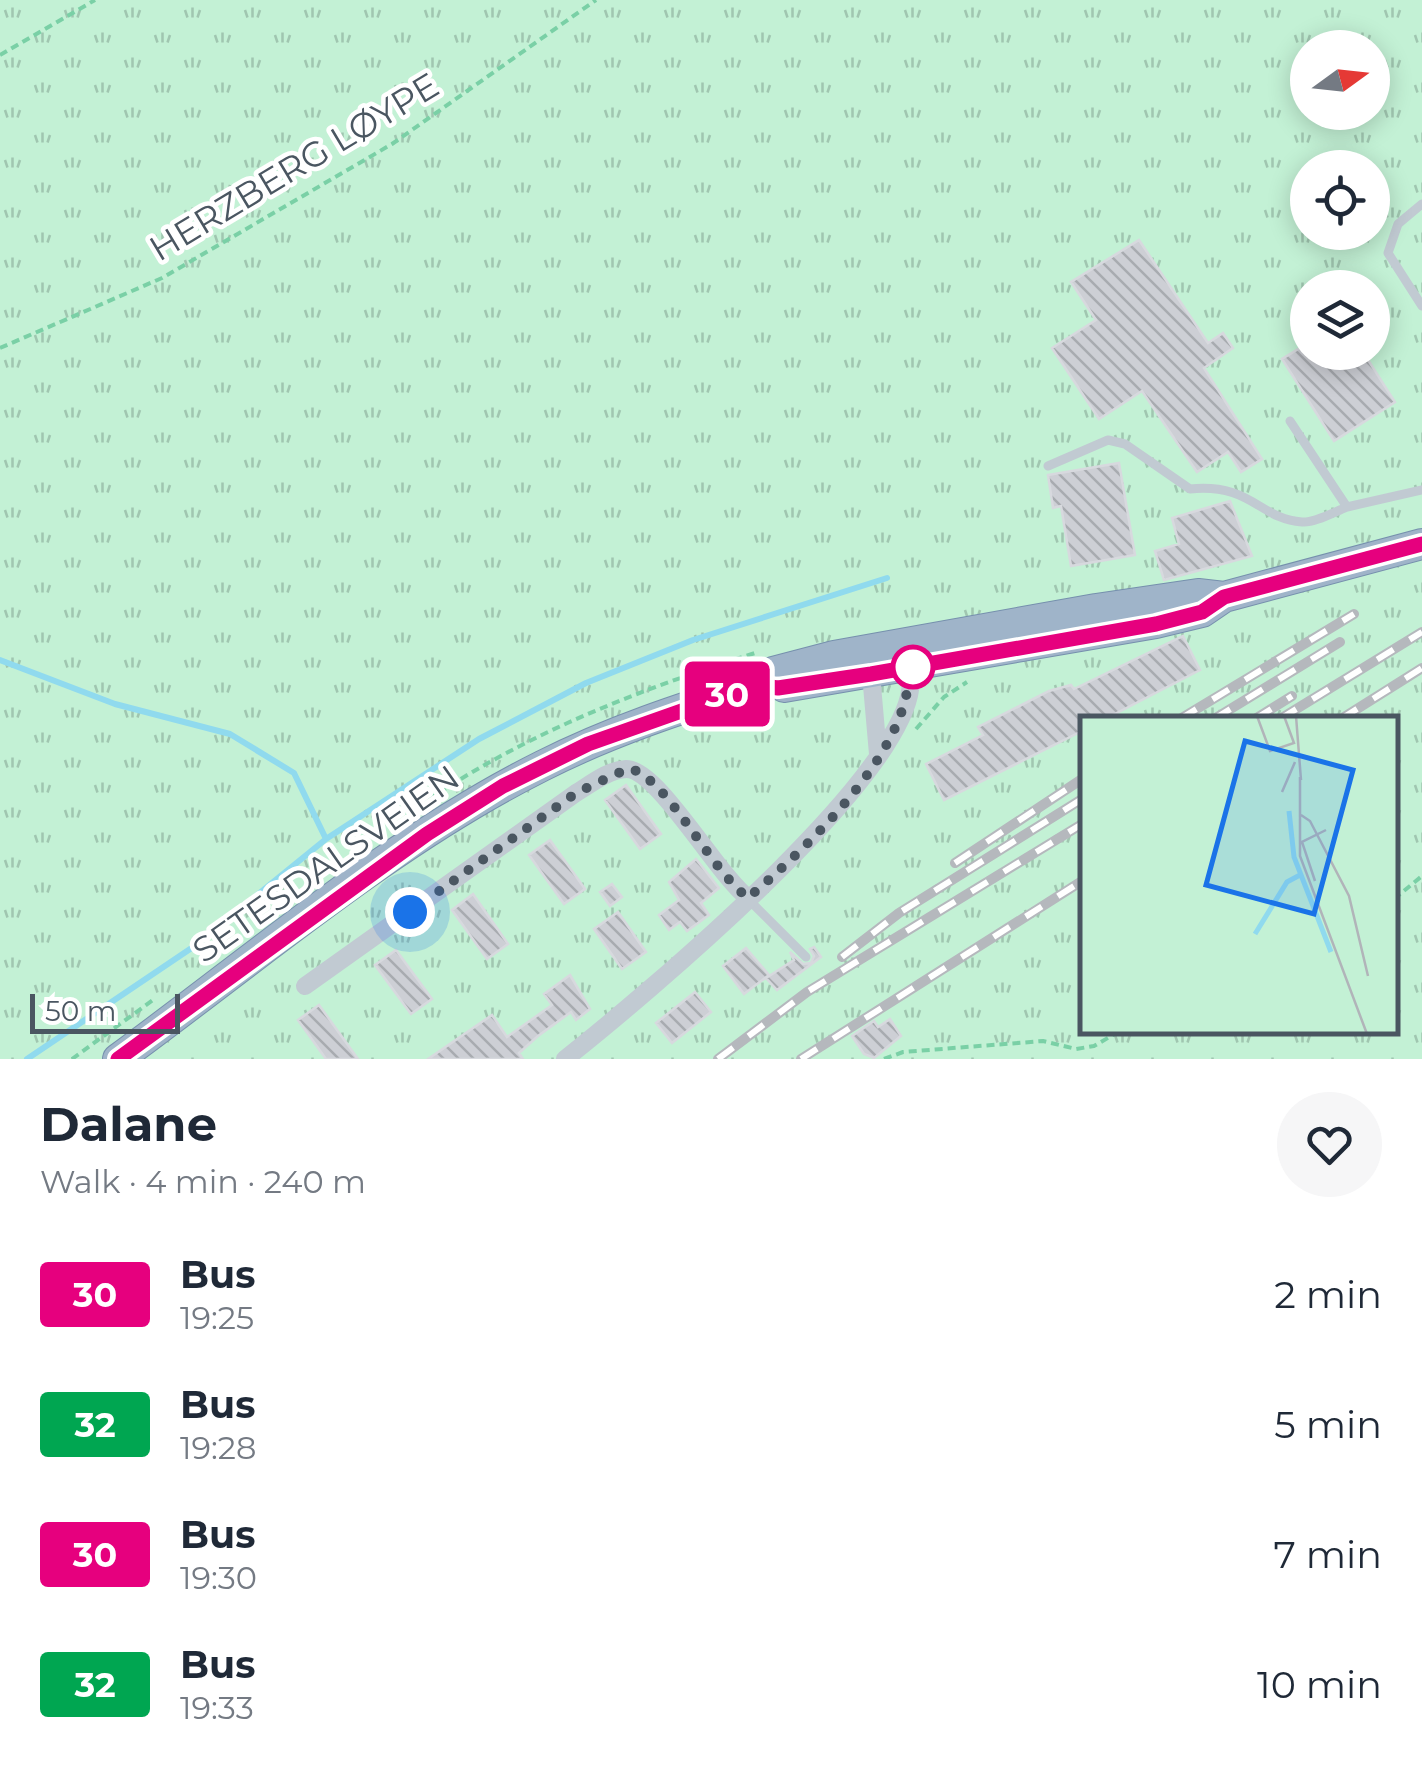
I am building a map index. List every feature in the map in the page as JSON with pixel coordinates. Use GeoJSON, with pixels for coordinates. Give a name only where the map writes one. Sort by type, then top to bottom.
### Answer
{"type":"FeatureCollection","features":[{"type":"Feature","properties":{"kind":"highway","name":"SETESDALSVEIEN"},"geometry":{"type":"LineString","coordinates":[[118,1059],[427,834],[503,786],[633,725],[755,685],[773,672],[899,656],[1198,594],[1224,597],[1422,544]]}},
{"type":"Feature","properties":{"kind":"highway","name":"SETESDALSVEIEN"},"geometry":{"type":"LineString","coordinates":[[755,685],[778,688],[871,674],[899,656]]}},
{"type":"Feature","properties":{"kind":"street"},"geometry":{"type":"LineString","coordinates":[[564,1059],[676,966],[852,796],[897,729],[910,686],[899,656]]}},
{"type":"Feature","properties":{"kind":"street"},"geometry":{"type":"LineString","coordinates":[[871,674],[878,754]]}},
{"type":"Feature","properties":{"kind":"street"},"geometry":{"type":"LineString","coordinates":[[305,986],[576,793],[629,768],[652,780],[722,876],[748,898]]}},
{"type":"Feature","properties":{"kind":"lane"},"geometry":{"type":"LineString","coordinates":[[1421,204],[1398,224],[1388,253],[1422,306]]}},
{"type":"Feature","properties":{"kind":"lane"},"geometry":{"type":"LineString","coordinates":[[1290,421],[1347,507]]}},
{"type":"Feature","properties":{"kind":"lane"},"geometry":{"type":"LineString","coordinates":[[1048,466],[1108,440],[1125,444],[1190,489],[1217,486],[1240,492],[1280,515],[1304,522],[1347,507],[1422,490]]}},
{"type":"Feature","properties":{"kind":"lane"},"geometry":{"type":"LineString","coordinates":[[748,898],[806,957]]}},
{"type":"Feature","properties":{"kind":"path"},"geometry":{"type":"LineString","coordinates":[[0,55],[94,0]]}},
{"type":"Feature","properties":{"kind":"path","name":"HERZBERG LØYPE"},"geometry":{"type":"LineString","coordinates":[[0,348],[162,278],[392,144],[596,0]]}},
{"type":"Feature","properties":{"kind":"path"},"geometry":{"type":"LineString","coordinates":[[914,732],[944,697],[972,679]]}},
{"type":"Feature","properties":{"kind":"path"},"geometry":{"type":"LineString","coordinates":[[1397,897],[1422,876]]}},
{"type":"Feature","properties":{"kind":"path"},"geometry":{"type":"LineString","coordinates":[[884,1059],[903,1052],[1043,1041],[1076,1049],[1094,1046],[1115,1034]]}},
{"type":"Feature","properties":{"kind":"green space"},"geometry":{"type":"Polygon","coordinates":[[[0,0],[1422,0],[1422,1059],[0,1059],[0,0]]]}},
{"type":"Feature","properties":{"kind":"building"},"geometry":{"type":"Polygon","coordinates":[[[1139,240],[1208,343],[1223,333],[1233,348],[1204,368],[1262,459],[1241,472],[1228,452],[1197,472],[1142,391],[1099,419],[1052,348],[1096,320],[1071,282],[1139,240]]]}},
{"type":"Feature","properties":{"kind":"building"},"geometry":{"type":"Polygon","coordinates":[[[1290,354],[1290,370],[1375,370],[1395,402],[1334,441],[1282,359],[1290,354]]]}},
{"type":"Feature","properties":{"kind":"building"},"geometry":{"type":"Polygon","coordinates":[[[1119,463],[1135,555],[1071,566],[1061,506],[1053,508],[1048,475],[1119,463]]]}},
{"type":"Feature","properties":{"kind":"building"},"geometry":{"type":"Polygon","coordinates":[[[1230,501],[1252,556],[1164,580],[1155,551],[1179,544],[1172,518],[1230,501]]]}},
{"type":"Feature","properties":{"kind":"building"},"geometry":{"type":"Polygon","coordinates":[[[1183,636],[1200,670],[1111,716],[1080,716],[1080,732],[944,800],[926,764],[983,735],[978,727],[1049,691],[1071,685],[1074,689],[1183,636]]]}},
{"type":"Feature","properties":{"kind":"building"},"geometry":{"type":"Polygon","coordinates":[[[626,785],[661,834],[640,849],[605,800],[626,785]]]}},
{"type":"Feature","properties":{"kind":"building"},"geometry":{"type":"Polygon","coordinates":[[[550,840],[585,889],[564,904],[529,855],[550,840]]]}},
{"type":"Feature","properties":{"kind":"building"},"geometry":{"type":"Polygon","coordinates":[[[696,859],[719,888],[701,903],[709,915],[687,931],[680,922],[669,930],[659,915],[679,900],[669,882],[696,859]]]}},
{"type":"Feature","properties":{"kind":"building"},"geometry":{"type":"Polygon","coordinates":[[[612,884],[622,897],[610,906],[600,892],[612,884]]]}},
{"type":"Feature","properties":{"kind":"building"},"geometry":{"type":"Polygon","coordinates":[[[473,894],[508,944],[487,959],[452,910],[473,894]]]}},
{"type":"Feature","properties":{"kind":"building"},"geometry":{"type":"Polygon","coordinates":[[[618,912],[646,952],[622,969],[594,929],[618,912]]]}},
{"type":"Feature","properties":{"kind":"building"},"geometry":{"type":"Polygon","coordinates":[[[814,947],[821,957],[777,990],[766,978],[794,960],[790,952],[803,964],[811,963],[814,956],[810,949],[814,947]]]}},
{"type":"Feature","properties":{"kind":"building"},"geometry":{"type":"Polygon","coordinates":[[[746,948],[769,975],[744,994],[723,966],[746,948]]]}},
{"type":"Feature","properties":{"kind":"building"},"geometry":{"type":"Polygon","coordinates":[[[396,950],[432,999],[411,1014],[375,965],[396,950]]]}},
{"type":"Feature","properties":{"kind":"building"},"geometry":{"type":"Polygon","coordinates":[[[570,975],[590,1009],[576,1020],[571,1012],[538,1036],[519,1053],[523,1059],[428,1059],[492,1015],[507,1037],[552,1005],[544,994],[570,975]]]}},
{"type":"Feature","properties":{"kind":"building"},"geometry":{"type":"Polygon","coordinates":[[[695,992],[711,1012],[672,1043],[656,1023],[695,992]]]}},
{"type":"Feature","properties":{"kind":"building"},"geometry":{"type":"Polygon","coordinates":[[[319,1005],[358,1059],[326,1059],[298,1020],[319,1005]]]}},
{"type":"Feature","properties":{"kind":"building"},"geometry":{"type":"Polygon","coordinates":[[[890,1019],[901,1036],[874,1058],[864,1054],[852,1036],[874,1021],[878,1027],[890,1019]]]}},
{"type":"Feature","properties":{"kind":"waterway"},"geometry":{"type":"LineString","coordinates":[[27,1059],[196,945],[326,839],[479,739],[586,683],[693,640],[887,578]]}},
{"type":"Feature","properties":{"kind":"waterway"},"geometry":{"type":"LineString","coordinates":[[0,660],[115,704],[230,734],[294,773],[326,839]]}},
{"type":"Feature","properties":{"kind":"railway"},"geometry":{"type":"LineString","coordinates":[[1185,716],[1354,614]]}},
{"type":"Feature","properties":{"kind":"railway"},"geometry":{"type":"LineString","coordinates":[[1285,716],[1422,632]]}},
{"type":"Feature","properties":{"kind":"railway"},"geometry":{"type":"LineString","coordinates":[[1219,716],[1340,642]]}},
{"type":"Feature","properties":{"kind":"railway"},"geometry":{"type":"LineString","coordinates":[[1346,716],[1422,668]]}},
{"type":"Feature","properties":{"kind":"railway"},"geometry":{"type":"LineString","coordinates":[[1260,716],[1292,696]]}},
{"type":"Feature","properties":{"kind":"railway"},"geometry":{"type":"LineString","coordinates":[[955,863],[1080,780]]}},
{"type":"Feature","properties":{"kind":"railway"},"geometry":{"type":"LineString","coordinates":[[842,957],[899,913],[1080,800]]}},
{"type":"Feature","properties":{"kind":"railway"},"geometry":{"type":"LineString","coordinates":[[718,1059],[807,992],[1080,825]]}},
{"type":"Feature","properties":{"kind":"railway"},"geometry":{"type":"LineString","coordinates":[[801,1059],[1080,882]]}},
{"type":"Feature","properties":{"kind":"bus line","name":"30"},"geometry":{"type":"LineString","coordinates":[[118,1059],[469,806],[542,766],[633,725],[755,685],[778,688],[871,674],[1156,624],[1202,612],[1224,597],[1422,544]]}},
{"type":"Feature","properties":{"kind":"route"},"geometry":{"type":"LineString","coordinates":[[410,912],[463,878],[576,793],[598,779],[629,768],[652,780],[722,876],[748,898],[866,779],[897,729],[910,686],[909,667],[913,667]]}}]}
